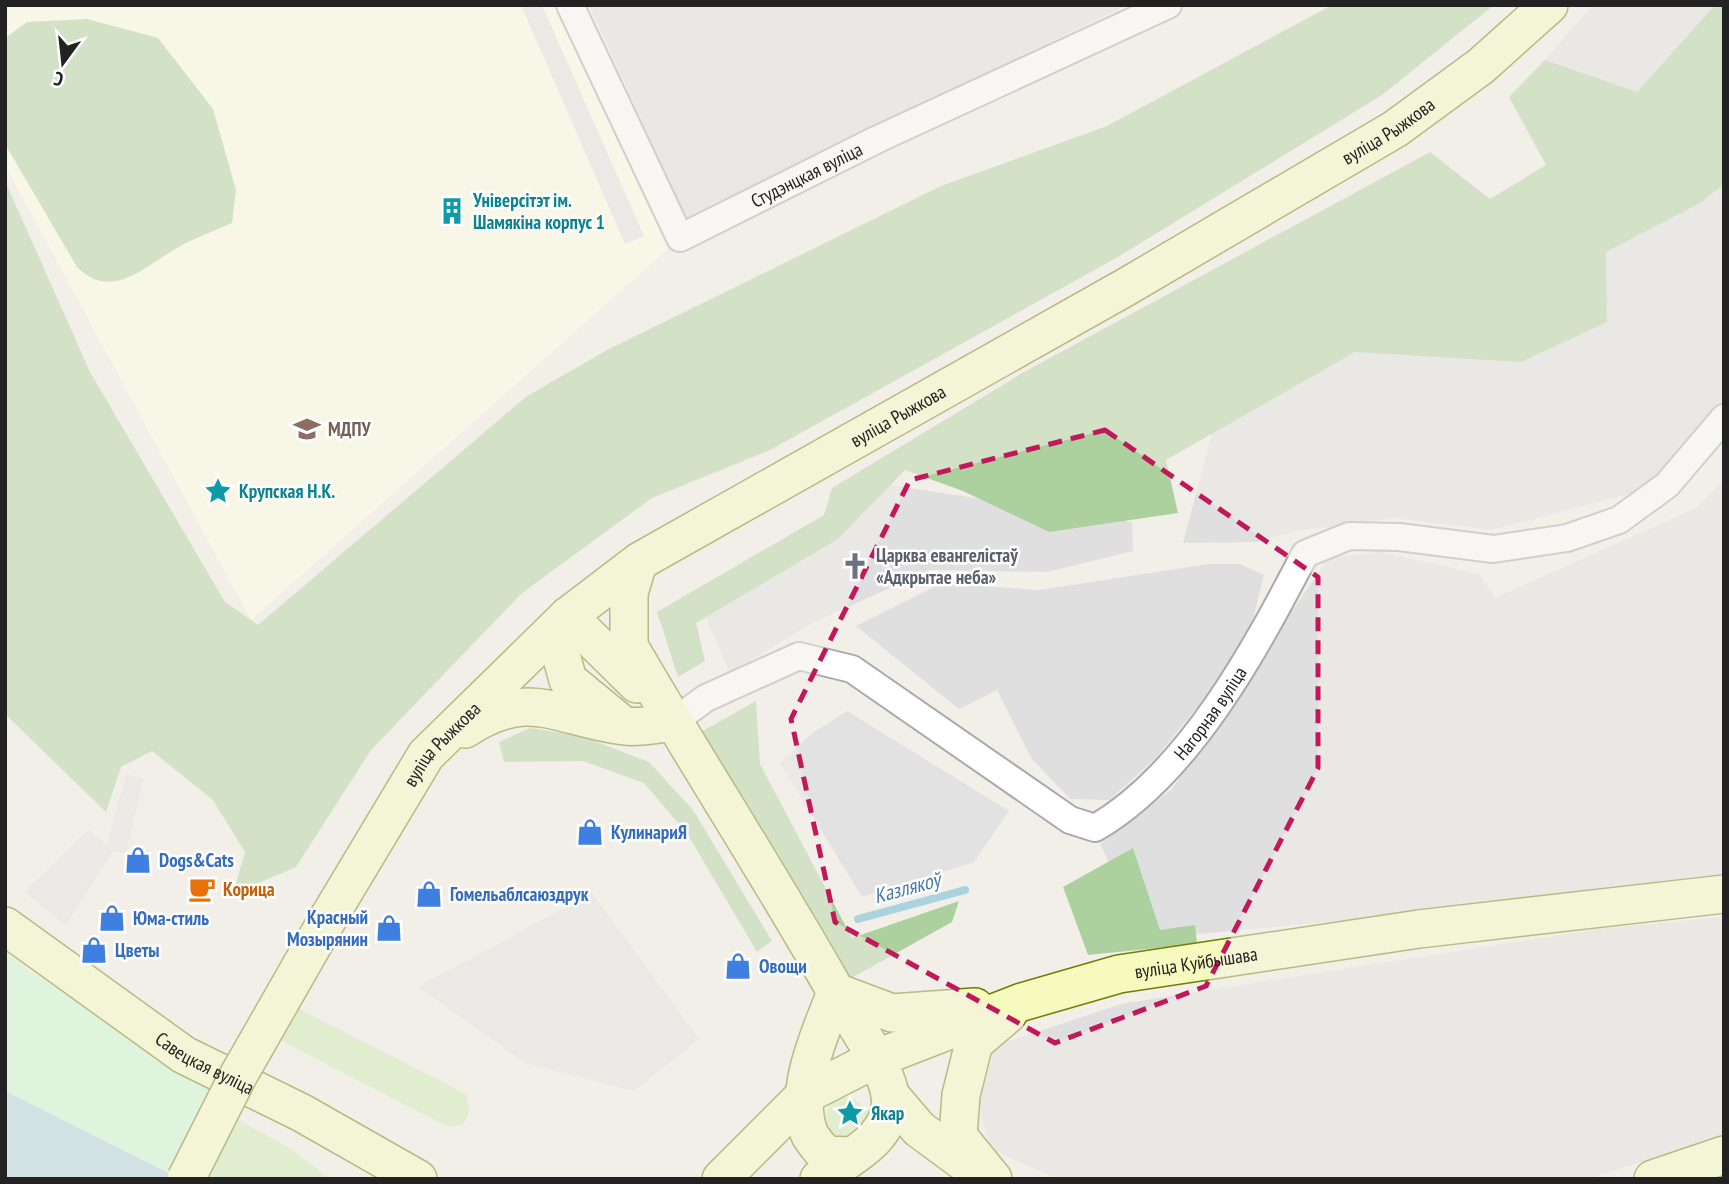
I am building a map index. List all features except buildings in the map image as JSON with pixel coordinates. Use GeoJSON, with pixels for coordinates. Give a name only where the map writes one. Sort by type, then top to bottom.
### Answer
{"type":"FeatureCollection","features":[{"type":"Feature","properties":{"kind":"main road","name":"вуліца Рыжкова"},"geometry":{"type":"LineString","coordinates":[[186,1179],[237,1076],[426,755],[568,616],[638,563],[1114,293],[1395,129],[1481,66],[1549,5]]}},
{"type":"Feature","properties":{"kind":"main road"},"geometry":{"type":"LineString","coordinates":[[638,563],[629,593],[629,646],[875,1059],[890,1095],[919,1129],[986,1179]]}},
{"type":"Feature","properties":{"kind":"main road"},"geometry":{"type":"LineString","coordinates":[[626,727],[568,680],[558,644],[568,616],[603,648],[673,722]]}},
{"type":"Feature","properties":{"kind":"main road"},"geometry":{"type":"LineString","coordinates":[[426,755],[491,712],[533,706],[626,727],[673,722]]}},
{"type":"Feature","properties":{"kind":"main road","name":"вуліца Куйбышава"},"geometry":{"type":"LineString","coordinates":[[721,1179],[805,1095],[875,1059],[1022,1002],[1119,974],[1419,929],[1724,894]]}},
{"type":"Feature","properties":{"kind":"main road","name":"Савецкая вуліца"},"geometry":{"type":"LineString","coordinates":[[5,926],[184,1055],[302,1113],[418,1179]]}},
{"type":"Feature","properties":{"kind":"main road"},"geometry":{"type":"LineString","coordinates":[[836,992],[892,1013],[1022,1002]]}},
{"type":"Feature","properties":{"kind":"main road"},"geometry":{"type":"LineString","coordinates":[[836,992],[813,1058],[805,1095],[809,1133],[825,1155],[852,1156]]}},
{"type":"Feature","properties":{"kind":"main road"},"geometry":{"type":"LineString","coordinates":[[993,1179],[958,1136],[961,1095],[974,1043],[1022,1002]]}},
{"type":"Feature","properties":{"kind":"main road"},"geometry":{"type":"LineString","coordinates":[[819,1179],[879,1136],[890,1095]]}},
{"type":"Feature","properties":{"kind":"main road"},"geometry":{"type":"LineString","coordinates":[[1653,1179],[1724,1155]]}},
{"type":"Feature","properties":{"kind":"street","name":"Студэнцкая вуліца"},"geometry":{"type":"LineString","coordinates":[[570,5],[680,238],[878,139],[1168,5]]}},
{"type":"Feature","properties":{"kind":"street","name":"Нагорная вуліца"},"geometry":{"type":"LineString","coordinates":[[673,722],[706,698],[799,656],[852,669],[1070,820],[1095,828],[1121,813],[1167,772],[1256,648],[1305,554],[1349,536],[1399,537],[1493,549],[1567,538],[1619,520],[1667,485],[1724,418]]}},
{"type":"Feature","properties":{"kind":"highlighted area"},"geometry":{"type":"Polygon","coordinates":[[[1105,430],[1318,577],[1318,768],[1206,986],[1055,1043],[835,922],[791,719],[910,480],[1105,430]]]}},
{"type":"Feature","properties":{"kind":"shaded area","name":"МДПУ"},"geometry":{"type":"Polygon","coordinates":[[[5,5],[571,5],[680,238],[251,620],[5,165],[5,5]]]}},
{"type":"Feature","properties":{"kind":"shaded area"},"geometry":{"type":"Polygon","coordinates":[[[521,5],[542,5],[644,236],[625,244],[521,5]]]}},
{"type":"Feature","properties":{"kind":"shaded area"},"geometry":{"type":"Polygon","coordinates":[[[589,5],[1127,5],[686,219],[589,5]]]}},
{"type":"Feature","properties":{"kind":"shaded area"},"geometry":{"type":"Polygon","coordinates":[[[1593,5],[1715,5],[1637,93],[1545,60],[1593,5]]]}},
{"type":"Feature","properties":{"kind":"shaded area"},"geometry":{"type":"Polygon","coordinates":[[[1724,138],[1724,406],[1648,489],[1491,530],[1394,518],[1304,530],[1255,542],[1183,543],[1212,433],[1724,138]]]}},
{"type":"Feature","properties":{"kind":"shaded area"},"geometry":{"type":"Polygon","coordinates":[[[1724,480],[1724,884],[1147,939],[1100,844],[1172,789],[1328,558],[1381,552],[1479,574],[1495,598],[1696,508],[1724,480]]]}},
{"type":"Feature","properties":{"kind":"shaded area"},"geometry":{"type":"Polygon","coordinates":[[[890,485],[1132,522],[1133,551],[1047,572],[930,570],[814,622],[730,673],[699,602],[890,485]]]}},
{"type":"Feature","properties":{"kind":"shaded area"},"geometry":{"type":"Polygon","coordinates":[[[1209,564],[1240,564],[1264,575],[1246,647],[1156,758],[1109,800],[1070,799],[1032,759],[997,690],[959,709],[856,626],[942,583],[1039,590],[1209,564]]]}},
{"type":"Feature","properties":{"kind":"shaded area"},"geometry":{"type":"Polygon","coordinates":[[[847,711],[1009,811],[974,862],[862,897],[780,763],[811,734],[847,711]]]}},
{"type":"Feature","properties":{"kind":"shaded area"},"geometry":{"type":"Polygon","coordinates":[[[126,774],[144,778],[126,853],[113,851],[66,925],[24,892],[88,830],[107,845],[126,774]]]}},
{"type":"Feature","properties":{"kind":"shaded area"},"geometry":{"type":"Polygon","coordinates":[[[592,893],[699,1039],[634,1091],[525,1063],[418,987],[592,893]]]}},
{"type":"Feature","properties":{"kind":"shaded area"},"geometry":{"type":"Polygon","coordinates":[[[1724,917],[1724,1135],[1589,1179],[1057,1179],[991,1149],[979,1106],[995,1046],[1121,1004],[1599,929],[1724,917]]]}},
{"type":"Feature","properties":{"kind":"green space"},"geometry":{"type":"Polygon","coordinates":[[[1332,5],[1494,5],[1382,95],[1118,257],[770,450],[652,498],[522,593],[371,750],[296,867],[233,894],[245,852],[213,800],[152,751],[121,767],[106,812],[5,714],[5,181],[90,372],[225,602],[258,625],[527,396],[609,349],[941,186],[1107,126],[1332,5]]]}},
{"type":"Feature","properties":{"kind":"green space"},"geometry":{"type":"Polygon","coordinates":[[[1715,5],[1724,5],[1724,184],[1700,203],[1606,252],[1607,322],[1521,362],[1355,352],[1166,460],[1178,513],[1049,532],[963,491],[905,470],[838,539],[696,623],[705,661],[678,677],[657,612],[824,515],[832,488],[1024,372],[1430,152],[1490,199],[1546,165],[1509,97],[1545,60],[1637,92],[1715,5]]]}},
{"type":"Feature","properties":{"kind":"green space"},"geometry":{"type":"Polygon","coordinates":[[[87,19],[158,38],[213,109],[236,190],[232,223],[187,243],[137,273],[113,281],[89,277],[77,267],[5,144],[5,38],[27,22],[87,19]]]}},
{"type":"Feature","properties":{"kind":"green space"},"geometry":{"type":"Polygon","coordinates":[[[756,701],[760,764],[852,938],[959,901],[952,922],[848,980],[701,732],[756,701]]]}},
{"type":"Feature","properties":{"kind":"green space"},"geometry":{"type":"Polygon","coordinates":[[[530,728],[581,736],[649,762],[693,810],[772,941],[757,952],[688,835],[644,783],[583,761],[504,762],[499,742],[530,728]]]}},
{"type":"Feature","properties":{"kind":"green space"},"geometry":{"type":"Polygon","coordinates":[[[1133,848],[1160,930],[1195,925],[1197,944],[1088,955],[1063,887],[1133,848]]]}},
{"type":"Feature","properties":{"kind":"green space"},"geometry":{"type":"Polygon","coordinates":[[[5,950],[29,971],[212,1085],[169,1172],[5,1091],[5,950]]]}},
{"type":"Feature","properties":{"kind":"green space"},"geometry":{"type":"Polygon","coordinates":[[[294,1006],[466,1094],[470,1109],[464,1124],[448,1127],[278,1039],[294,1006]]]}},
{"type":"Feature","properties":{"kind":"green space"},"geometry":{"type":"Polygon","coordinates":[[[845,1097],[854,1099],[867,1109],[869,1128],[839,1144],[822,1122],[830,1104],[845,1097]]]}},
{"type":"Feature","properties":{"kind":"green space"},"geometry":{"type":"Polygon","coordinates":[[[239,1120],[291,1149],[330,1179],[206,1179],[239,1120]]]}},
{"type":"Feature","properties":{"kind":"water"},"geometry":{"type":"Polygon","coordinates":[[[5,1091],[181,1179],[5,1179],[5,1091]]]}},
{"type":"Feature","properties":{"kind":"waterway","name":"Казлякоў"},"geometry":{"type":"LineString","coordinates":[[858,919],[965,890]]}},
{"type":"Feature","properties":{"kind":"place","name":"Універсітэт ім. Шамякіна корпус 1"},"geometry":{"type":"Point","coordinates":[452,211]}},
{"type":"Feature","properties":{"kind":"place","name":"МДПУ"},"geometry":{"type":"Point","coordinates":[307,429]}},
{"type":"Feature","properties":{"kind":"place","name":"Крупская Н.К."},"geometry":{"type":"Point","coordinates":[218,491]}},
{"type":"Feature","properties":{"kind":"place","name":"Царква евангелістаў «Адкрытае неба»"},"geometry":{"type":"Point","coordinates":[855,566]}},
{"type":"Feature","properties":{"kind":"place","name":"КулинариЯ"},"geometry":{"type":"Point","coordinates":[590,832]}},
{"type":"Feature","properties":{"kind":"place","name":"Dogs&Cats"},"geometry":{"type":"Point","coordinates":[138,860]}},
{"type":"Feature","properties":{"kind":"place","name":"Корица"},"geometry":{"type":"Point","coordinates":[202,889]}},
{"type":"Feature","properties":{"kind":"place","name":"Гомельаблсаюздрук"},"geometry":{"type":"Point","coordinates":[429,894]}},
{"type":"Feature","properties":{"kind":"place","name":"Юма-стиль"},"geometry":{"type":"Point","coordinates":[112,918]}},
{"type":"Feature","properties":{"kind":"place","name":"Красный Мозырянин"},"geometry":{"type":"Point","coordinates":[389,928]}},
{"type":"Feature","properties":{"kind":"place","name":"Цветы"},"geometry":{"type":"Point","coordinates":[94,950]}},
{"type":"Feature","properties":{"kind":"place","name":"Овощи"},"geometry":{"type":"Point","coordinates":[738,966]}},
{"type":"Feature","properties":{"kind":"place","name":"Якар"},"geometry":{"type":"Point","coordinates":[850,1113]}}]}
